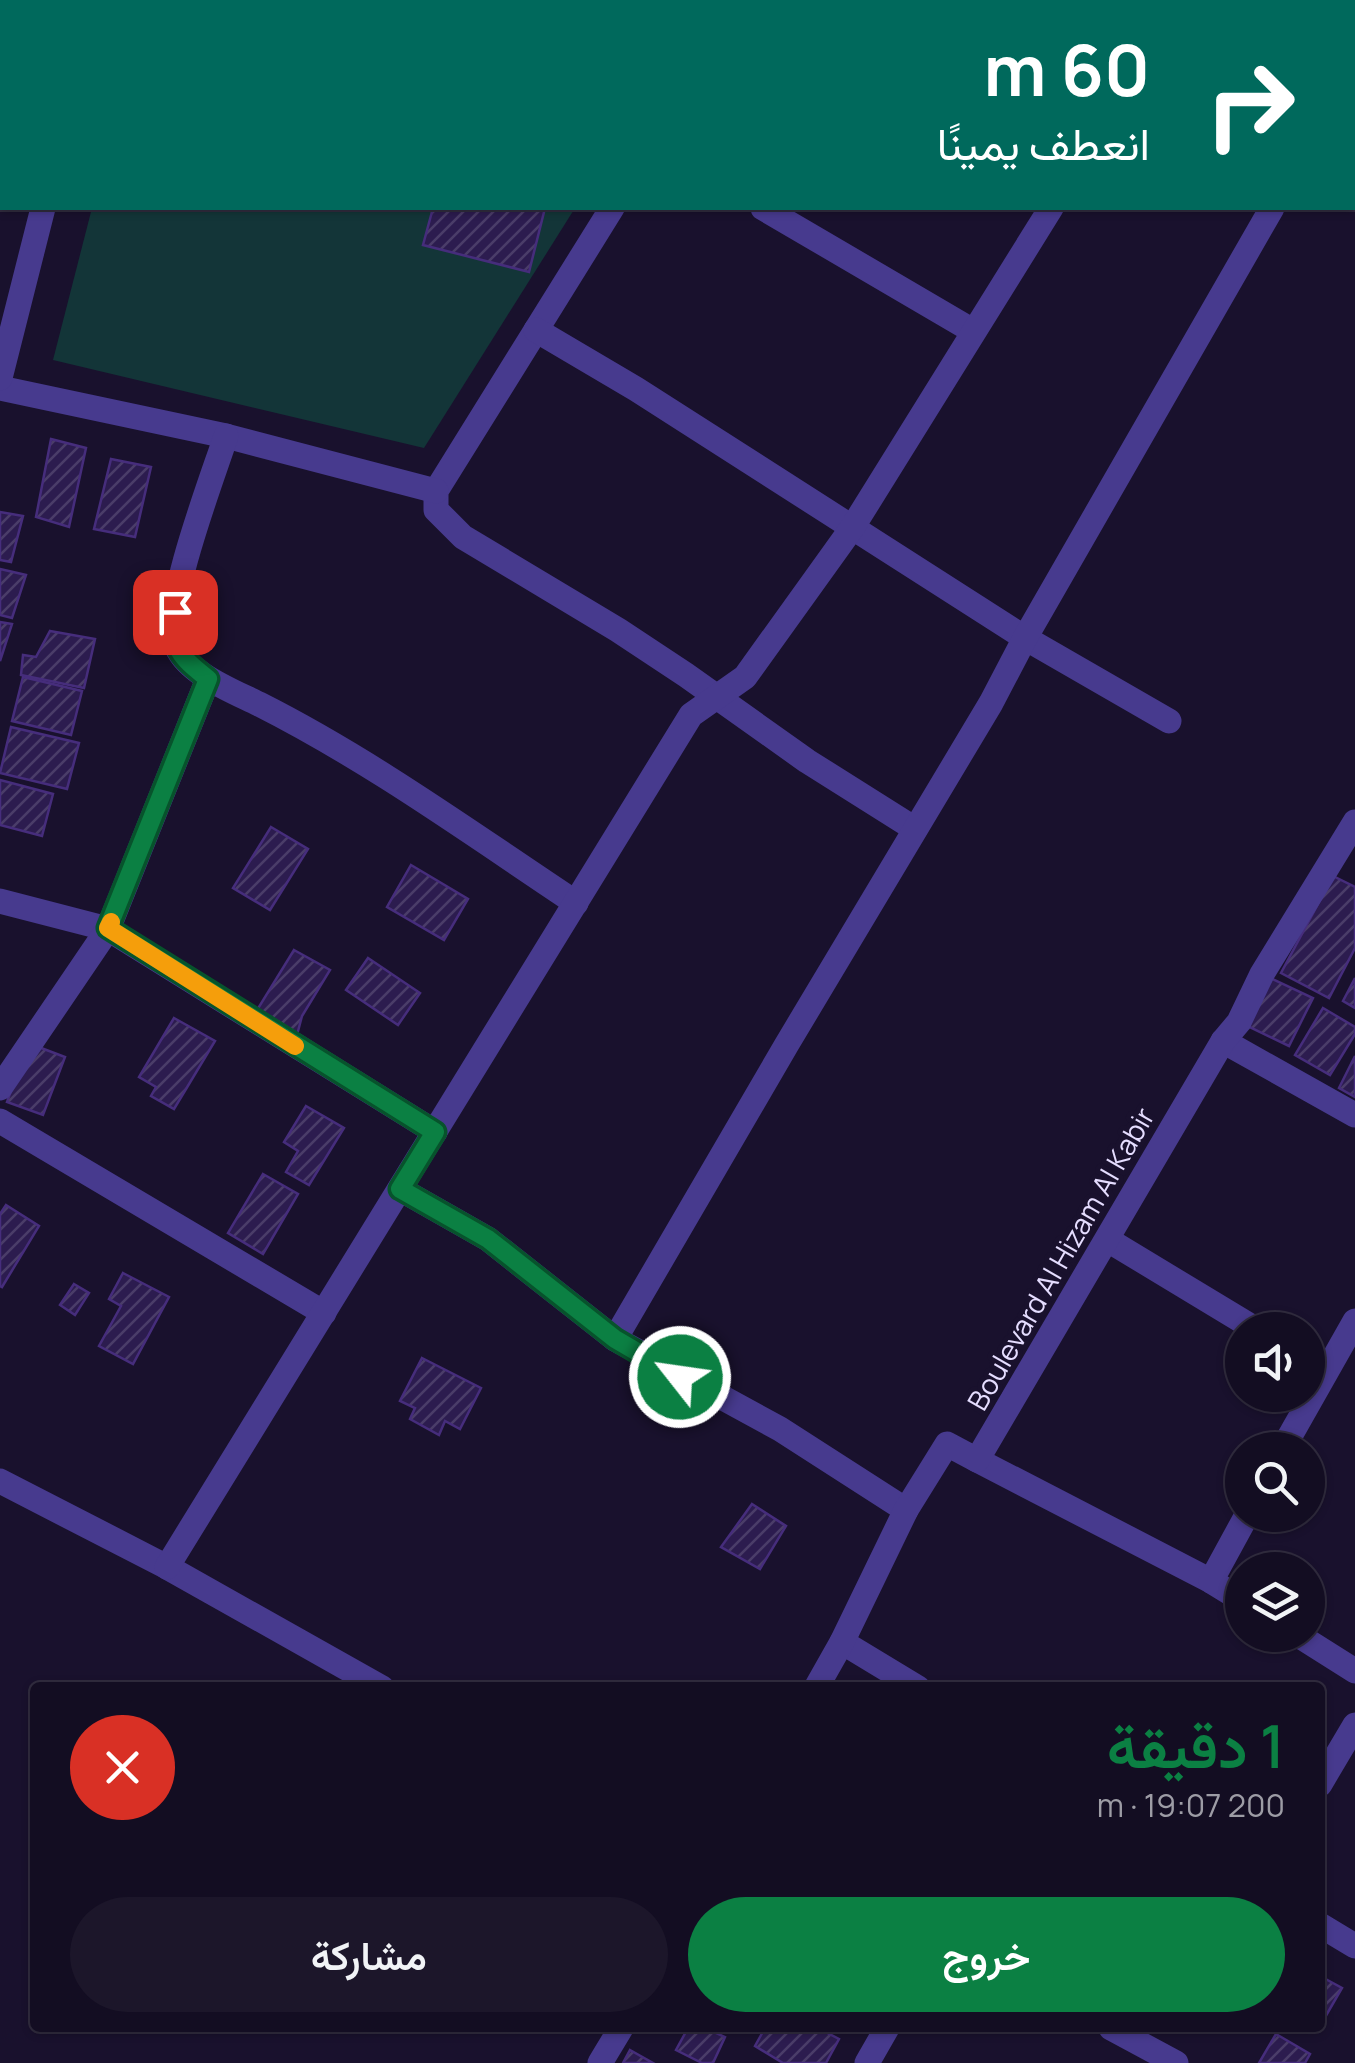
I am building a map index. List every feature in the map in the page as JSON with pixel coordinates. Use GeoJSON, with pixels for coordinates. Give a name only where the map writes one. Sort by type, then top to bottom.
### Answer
{"type":"FeatureCollection","features":[{"type":"Feature","properties":{"kind":"street"},"geometry":{"type":"LineString","coordinates":[[0,378],[42,210]]}},
{"type":"Feature","properties":{"kind":"street"},"geometry":{"type":"LineString","coordinates":[[611,210],[436,491],[436,510],[463,537],[618,630],[807,761],[915,829]]}},
{"type":"Feature","properties":{"kind":"street"},"geometry":{"type":"LineString","coordinates":[[766,210],[974,331]]}},
{"type":"Feature","properties":{"kind":"street"},"geometry":{"type":"LineString","coordinates":[[167,1567],[692,716],[745,678],[852,528],[1050,210]]}},
{"type":"Feature","properties":{"kind":"street"},"geometry":{"type":"LineString","coordinates":[[615,1339],[990,703],[1271,210]]}},
{"type":"Feature","properties":{"kind":"street"},"geometry":{"type":"LineString","coordinates":[[536,330],[636,389],[1026,638],[1169,720]]}},
{"type":"Feature","properties":{"kind":"street"},"geometry":{"type":"LineString","coordinates":[[0,388],[226,436],[436,491]]}},
{"type":"Feature","properties":{"kind":"street"},"geometry":{"type":"LineString","coordinates":[[226,436],[182,574],[173,633],[185,660],[208,679],[361,761],[576,903]]}},
{"type":"Feature","properties":{"kind":"street"},"geometry":{"type":"LineString","coordinates":[[0,1088],[108,928],[208,679]]}},
{"type":"Feature","properties":{"kind":"street","name":"Boulevard Al Hizam Al Kabir"},"geometry":{"type":"LineString","coordinates":[[977,1460],[1355,822]]}},
{"type":"Feature","properties":{"kind":"street"},"geometry":{"type":"LineString","coordinates":[[0,902],[108,928],[435,1132]]}},
{"type":"Feature","properties":{"kind":"street"},"geometry":{"type":"LineString","coordinates":[[1223,1041],[1355,1115]]}},
{"type":"Feature","properties":{"kind":"street"},"geometry":{"type":"LineString","coordinates":[[0,1121],[324,1313]]}},
{"type":"Feature","properties":{"kind":"street"},"geometry":{"type":"LineString","coordinates":[[400,1189],[488,1239],[615,1339],[780,1429],[906,1510]]}},
{"type":"Feature","properties":{"kind":"street"},"geometry":{"type":"LineString","coordinates":[[1108,1240],[1227,1312]]}},
{"type":"Feature","properties":{"kind":"street"},"geometry":{"type":"LineString","coordinates":[[1325,1356],[1355,1321]]}},
{"type":"Feature","properties":{"kind":"street"},"geometry":{"type":"LineString","coordinates":[[819,1682],[906,1510],[946,1444],[1225,1589]]}},
{"type":"Feature","properties":{"kind":"street"},"geometry":{"type":"LineString","coordinates":[[0,1481],[167,1567],[371,1682]]}},
{"type":"Feature","properties":{"kind":"street"},"geometry":{"type":"LineString","coordinates":[[1211,1580],[1238,1532]]}},
{"type":"Feature","properties":{"kind":"street"},"geometry":{"type":"LineString","coordinates":[[842,1642],[908,1682]]}},
{"type":"Feature","properties":{"kind":"street"},"geometry":{"type":"LineString","coordinates":[[1325,1652],[1355,1671]]}},
{"type":"Feature","properties":{"kind":"street"},"geometry":{"type":"LineString","coordinates":[[1325,1776],[1355,1725]]}},
{"type":"Feature","properties":{"kind":"street"},"geometry":{"type":"LineString","coordinates":[[1325,1929],[1355,1946]]}},
{"type":"Feature","properties":{"kind":"street"},"geometry":{"type":"LineString","coordinates":[[600,2063],[618,2032]]}},
{"type":"Feature","properties":{"kind":"street"},"geometry":{"type":"LineString","coordinates":[[867,2063],[884,2032]]}},
{"type":"Feature","properties":{"kind":"street"},"geometry":{"type":"LineString","coordinates":[[1131,2032],[1160,2038],[1176,2063]]}},
{"type":"Feature","properties":{"kind":"green space"},"geometry":{"type":"Polygon","coordinates":[[[91,210],[574,210],[424,448],[53,360],[91,210]]]}},
{"type":"Feature","properties":{"kind":"building"},"geometry":{"type":"Polygon","coordinates":[[[432,210],[544,210],[529,272],[423,245],[432,210]]]}},
{"type":"Feature","properties":{"kind":"building"},"geometry":{"type":"Polygon","coordinates":[[[51,439],[86,448],[69,527],[36,517],[51,439]]]}},
{"type":"Feature","properties":{"kind":"building"},"geometry":{"type":"Polygon","coordinates":[[[111,459],[151,467],[135,537],[94,529],[111,459]]]}},
{"type":"Feature","properties":{"kind":"building"},"geometry":{"type":"Polygon","coordinates":[[[0,512],[23,516],[11,562],[0,560],[0,512]]]}},
{"type":"Feature","properties":{"kind":"building"},"geometry":{"type":"Polygon","coordinates":[[[0,569],[26,575],[12,618],[0,615],[0,569]]]}},
{"type":"Feature","properties":{"kind":"building"},"geometry":{"type":"Polygon","coordinates":[[[0,622],[12,624],[0,661],[0,622]]]}},
{"type":"Feature","properties":{"kind":"building"},"geometry":{"type":"Polygon","coordinates":[[[50,631],[95,639],[84,688],[21,675],[23,655],[36,657],[50,631]]]}},
{"type":"Feature","properties":{"kind":"building"},"geometry":{"type":"Polygon","coordinates":[[[23,677],[82,691],[71,735],[12,721],[23,677]]]}},
{"type":"Feature","properties":{"kind":"building"},"geometry":{"type":"Polygon","coordinates":[[[11,727],[79,743],[67,789],[0,773],[11,727]]]}},
{"type":"Feature","properties":{"kind":"building"},"geometry":{"type":"Polygon","coordinates":[[[0,780],[53,794],[42,836],[0,825],[0,780]]]}},
{"type":"Feature","properties":{"kind":"building"},"geometry":{"type":"Polygon","coordinates":[[[271,827],[308,849],[270,910],[233,888],[271,827]]]}},
{"type":"Feature","properties":{"kind":"building"},"geometry":{"type":"Polygon","coordinates":[[[411,865],[468,899],[444,940],[387,907],[411,865]]]}},
{"type":"Feature","properties":{"kind":"building"},"geometry":{"type":"Polygon","coordinates":[[[1333,876],[1355,887],[1355,948],[1329,998],[1281,973],[1333,876]]]}},
{"type":"Feature","properties":{"kind":"building"},"geometry":{"type":"Polygon","coordinates":[[[294,950],[330,970],[302,1016],[297,1035],[257,1010],[294,950]]]}},
{"type":"Feature","properties":{"kind":"building"},"geometry":{"type":"Polygon","coordinates":[[[368,958],[420,993],[398,1025],[346,990],[368,958]]]}},
{"type":"Feature","properties":{"kind":"building"},"geometry":{"type":"Polygon","coordinates":[[[1262,974],[1313,998],[1289,1046],[1239,1022],[1262,974]]]}},
{"type":"Feature","properties":{"kind":"building"},"geometry":{"type":"Polygon","coordinates":[[[1355,978],[1355,1008],[1343,1001],[1355,978]]]}},
{"type":"Feature","properties":{"kind":"building"},"geometry":{"type":"Polygon","coordinates":[[[1323,1008],[1355,1027],[1355,1034],[1330,1075],[1295,1055],[1323,1008]]]}},
{"type":"Feature","properties":{"kind":"building"},"geometry":{"type":"Polygon","coordinates":[[[174,1018],[215,1041],[174,1109],[151,1096],[156,1087],[139,1077],[174,1018]]]}},
{"type":"Feature","properties":{"kind":"building"},"geometry":{"type":"Polygon","coordinates":[[[28,1043],[65,1057],[43,1115],[7,1102],[28,1043]]]}},
{"type":"Feature","properties":{"kind":"building"},"geometry":{"type":"Polygon","coordinates":[[[1355,1056],[1355,1097],[1339,1088],[1355,1056]]]}},
{"type":"Feature","properties":{"kind":"building"},"geometry":{"type":"Polygon","coordinates":[[[306,1106],[344,1128],[309,1185],[286,1172],[298,1151],[284,1142],[306,1106]]]}},
{"type":"Feature","properties":{"kind":"building"},"geometry":{"type":"Polygon","coordinates":[[[263,1174],[298,1194],[263,1254],[228,1233],[263,1174]]]}},
{"type":"Feature","properties":{"kind":"building"},"geometry":{"type":"Polygon","coordinates":[[[6,1205],[39,1226],[2,1287],[0,1214],[6,1205]]]}},
{"type":"Feature","properties":{"kind":"building"},"geometry":{"type":"Polygon","coordinates":[[[123,1273],[169,1297],[133,1364],[99,1346],[121,1306],[109,1299],[123,1273]]]}},
{"type":"Feature","properties":{"kind":"building"},"geometry":{"type":"Polygon","coordinates":[[[74,1284],[89,1293],[75,1315],[60,1305],[74,1284]]]}},
{"type":"Feature","properties":{"kind":"building"},"geometry":{"type":"Polygon","coordinates":[[[422,1358],[481,1388],[460,1429],[445,1421],[439,1435],[410,1419],[415,1408],[400,1401],[422,1358]]]}},
{"type":"Feature","properties":{"kind":"building"},"geometry":{"type":"Polygon","coordinates":[[[752,1504],[786,1526],[760,1569],[721,1547],[752,1504]]]}},
{"type":"Feature","properties":{"kind":"building"},"geometry":{"type":"Polygon","coordinates":[[[1325,1979],[1342,1988],[1325,2017],[1325,1979]]]}},
{"type":"Feature","properties":{"kind":"building"},"geometry":{"type":"Polygon","coordinates":[[[686,2032],[714,2032],[725,2037],[713,2063],[702,2063],[676,2050],[686,2032]]]}},
{"type":"Feature","properties":{"kind":"building"},"geometry":{"type":"Polygon","coordinates":[[[763,2032],[826,2032],[839,2039],[826,2063],[783,2063],[755,2046],[763,2032]]]}},
{"type":"Feature","properties":{"kind":"building"},"geometry":{"type":"Polygon","coordinates":[[[1276,2034],[1310,2054],[1305,2063],[1259,2063],[1276,2034]]]}},
{"type":"Feature","properties":{"kind":"building"},"geometry":{"type":"Polygon","coordinates":[[[630,2050],[653,2063],[623,2063],[630,2050]]]}},
{"type":"Feature","properties":{"kind":"slow traffic"},"geometry":{"type":"LineString","coordinates":[[111,922],[108,928],[295,1046]]}},
{"type":"Feature","properties":{"kind":"route"},"geometry":{"type":"LineString","coordinates":[[175,612],[176,647],[208,679],[108,928],[435,1132],[400,1189],[488,1239],[615,1339],[680,1377]]}}]}
